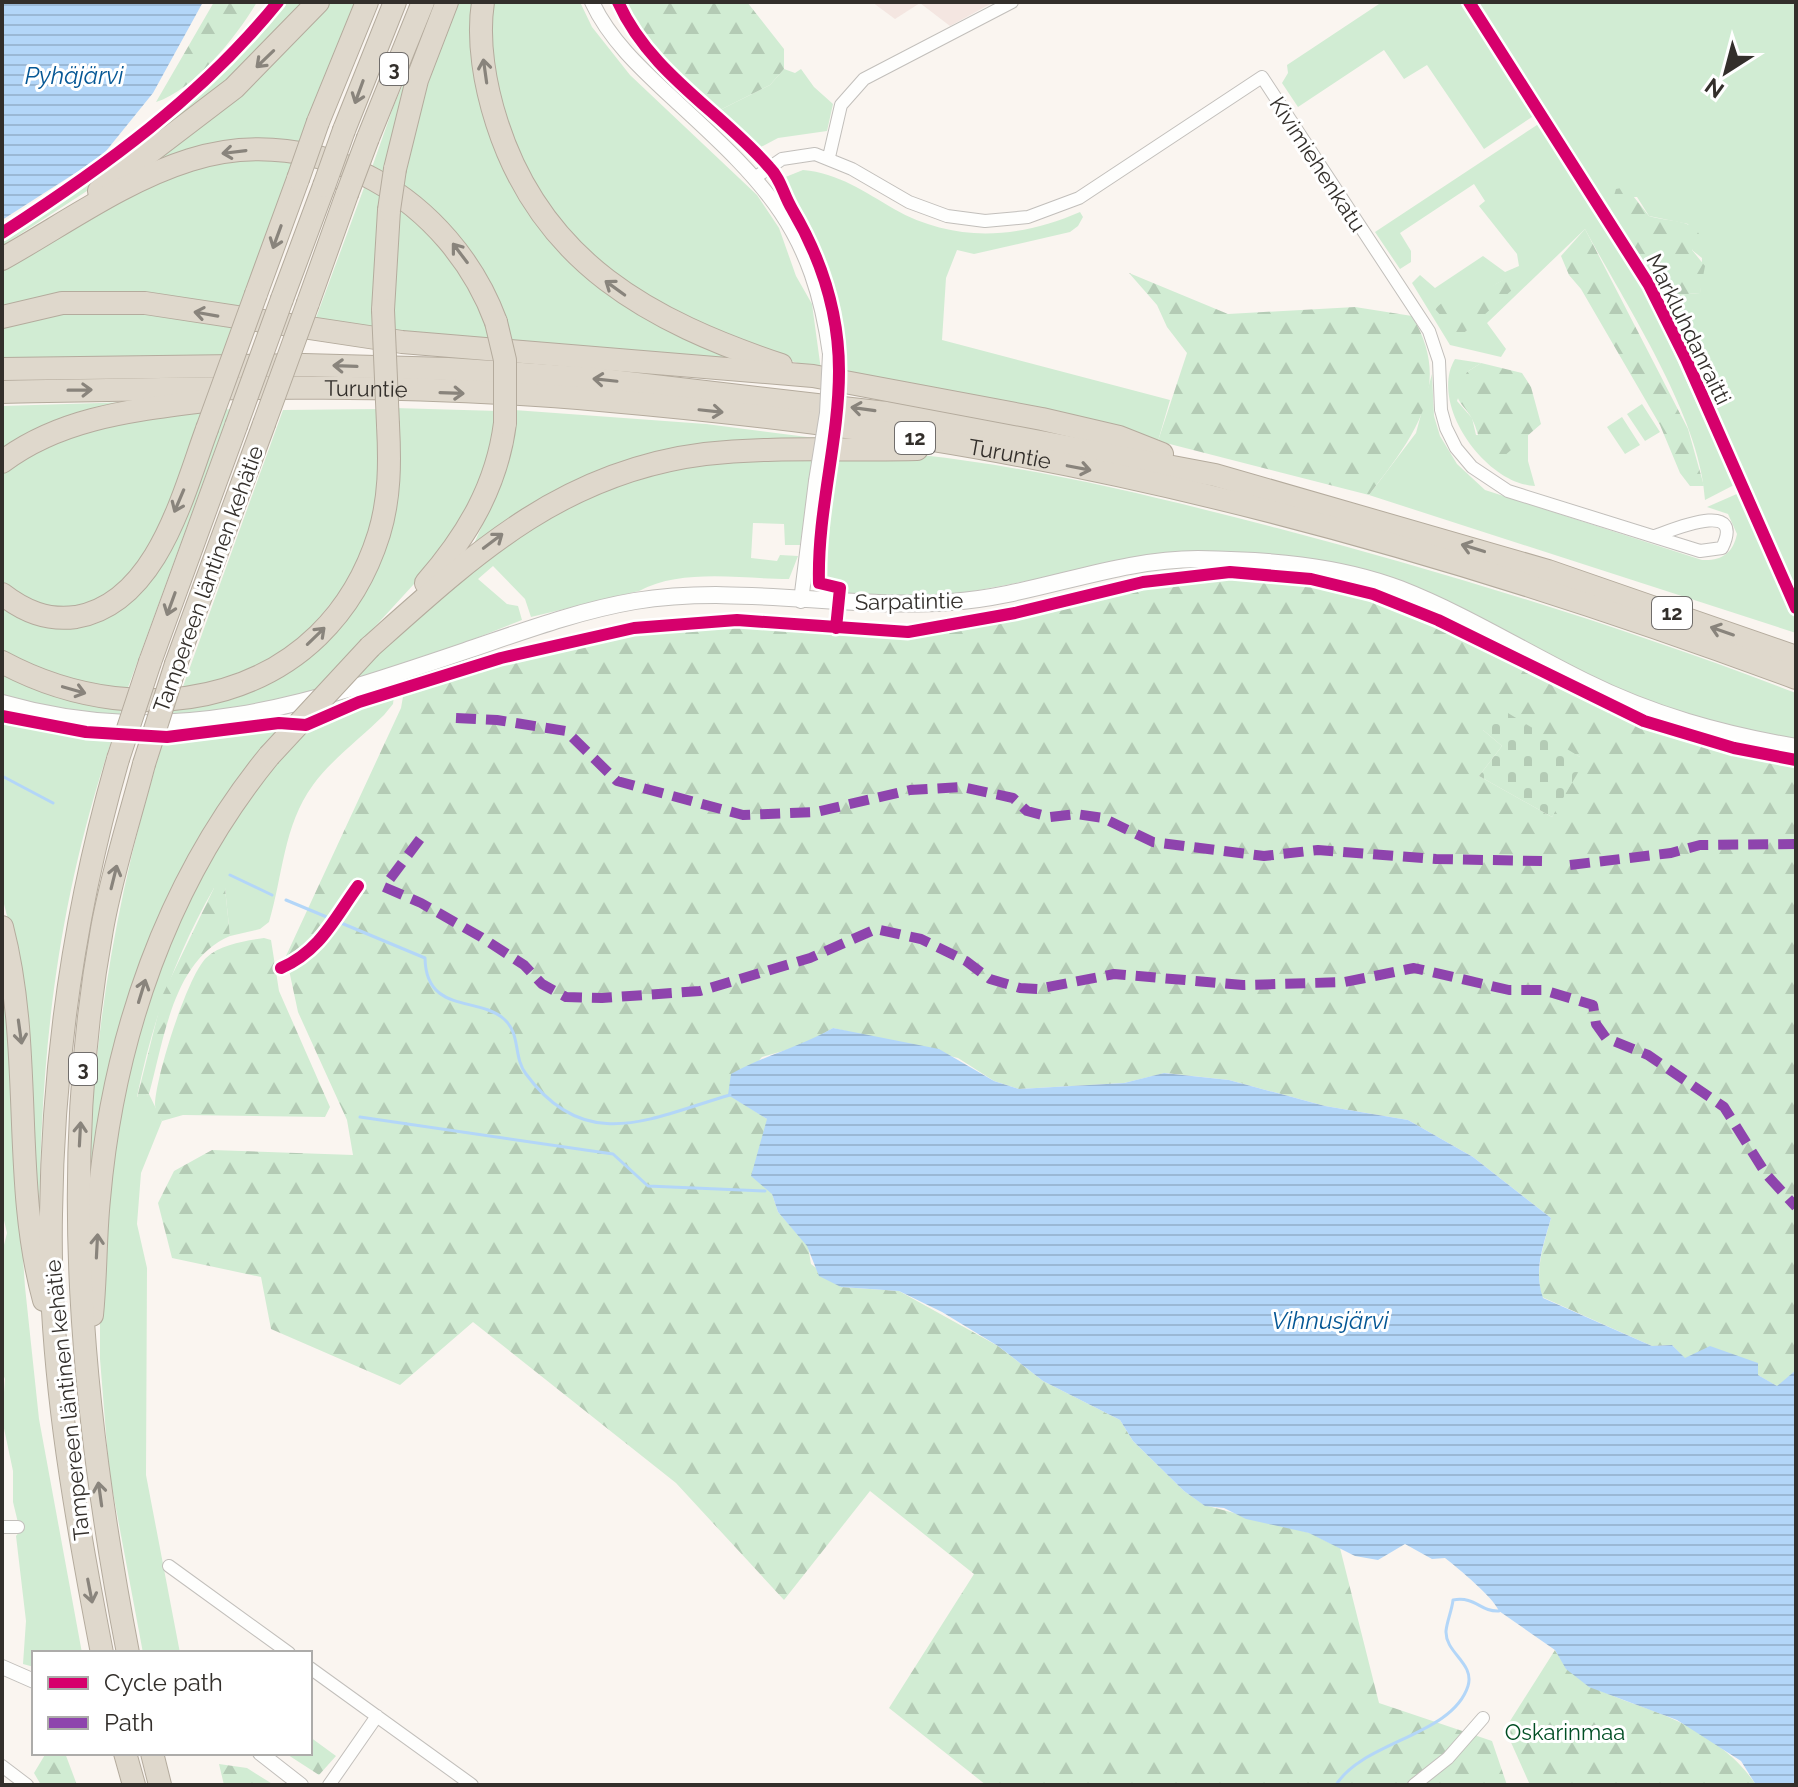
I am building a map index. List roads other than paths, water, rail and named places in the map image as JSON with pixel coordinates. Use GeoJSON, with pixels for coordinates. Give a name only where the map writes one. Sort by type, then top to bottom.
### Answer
{"type":"FeatureCollection","features":[{"type":"Feature","properties":{"kind":"highway"},"geometry":{"type":"LineString","coordinates":[[61,223],[224,97],[262,63],[318,2]]}},
{"type":"Feature","properties":{"kind":"highway"},"geometry":{"type":"LineString","coordinates":[[2,594],[33,613],[70,618],[99,610],[123,595],[139,578],[164,535],[207,429],[318,122],[367,2]]}},
{"type":"Feature","properties":{"kind":"highway","name":"Tampereen läntinen kehätie"},"geometry":{"type":"LineString","coordinates":[[102,1651],[75,1496],[57,1347],[50,1216],[58,1067],[78,922],[93,844],[150,662],[344,130],[395,2]]}},
{"type":"Feature","properties":{"kind":"highway","name":"Tampereen läntinen kehätie"},"geometry":{"type":"LineString","coordinates":[[128,1651],[109,1554],[86,1380],[77,1217],[84,1067],[102,927],[144,764],[176,664],[347,194],[423,2]]}},
{"type":"Feature","properties":{"kind":"highway"},"geometry":{"type":"LineString","coordinates":[[2,662],[86,694],[118,700],[174,702],[224,691],[283,663],[329,624],[366,568],[379,535],[389,490],[383,310],[389,210],[395,169],[417,80],[447,2]]}},
{"type":"Feature","properties":{"kind":"highway"},"geometry":{"type":"LineString","coordinates":[[483,2],[483,57],[495,115],[524,187],[560,238],[589,268],[647,310],[727,346],[813,376]]}},
{"type":"Feature","properties":{"kind":"highway"},"geometry":{"type":"LineString","coordinates":[[2,259],[61,223],[144,179],[193,159],[259,149],[323,158],[378,180],[428,216],[468,263],[496,322],[505,360],[505,423],[498,464],[477,515],[442,564],[269,756],[206,843],[170,915],[142,988],[104,1158],[86,1380]]}},
{"type":"Feature","properties":{"kind":"highway"},"geometry":{"type":"LineString","coordinates":[[2,317],[62,303],[119,301],[402,342],[813,376],[1096,431],[1215,475]]}},
{"type":"Feature","properties":{"kind":"highway","name":"Turuntie"},"geometry":{"type":"LineString","coordinates":[[2,369],[304,365],[594,379],[886,413],[1215,475],[1548,571],[1796,657]]}},
{"type":"Feature","properties":{"kind":"highway"},"geometry":{"type":"LineString","coordinates":[[2,462],[32,440],[71,424],[129,411],[300,388]]}},
{"type":"Feature","properties":{"kind":"highway","name":"Turuntie"},"geometry":{"type":"LineString","coordinates":[[2,392],[300,388],[594,399],[808,422],[974,447],[1131,478],[1414,551],[1544,591],[1796,678]]}},
{"type":"Feature","properties":{"kind":"highway"},"geometry":{"type":"LineString","coordinates":[[370,647],[503,534],[551,502],[611,475],[704,454],[974,447]]}},
{"type":"Feature","properties":{"kind":"highway"},"geometry":{"type":"LineString","coordinates":[[2,927],[23,1053],[32,1255],[57,1347]]}},
{"type":"Feature","properties":{"kind":"highway"},"geometry":{"type":"LineString","coordinates":[[126,1755],[134,1785]]}},
{"type":"Feature","properties":{"kind":"highway"},"geometry":{"type":"LineString","coordinates":[[152,1755],[160,1785]]}},
{"type":"Feature","properties":{"kind":"main road","name":"Sarpatintie"},"geometry":{"type":"LineString","coordinates":[[2,703],[103,722],[143,725],[212,721],[357,687],[598,609],[681,597],[896,605],[984,599],[1144,562],[1171,559],[1261,561],[1319,568],[1418,597],[1645,709],[1705,728],[1796,747]]}},
{"type":"Feature","properties":{"kind":"street"},"geometry":{"type":"LineString","coordinates":[[592,2],[628,55],[756,177],[792,226],[807,258],[822,305],[830,354],[827,413],[801,601]]}},
{"type":"Feature","properties":{"kind":"street"},"geometry":{"type":"LineString","coordinates":[[756,177],[790,157],[815,154],[829,157],[841,105],[864,79],[1012,2]]}},
{"type":"Feature","properties":{"kind":"street","name":"Kivimiehenkatu"},"geometry":{"type":"LineString","coordinates":[[829,157],[909,202],[947,216],[985,221],[1028,217],[1079,198],[1262,77],[1429,331],[1439,361],[1441,410],[1446,428],[1456,448],[1472,467],[1508,491],[1700,551],[1714,552],[1722,548],[1726,540],[1724,528],[1716,519],[1705,518],[1655,536]]}},
{"type":"Feature","properties":{"kind":"street"},"geometry":{"type":"LineString","coordinates":[[2,1527],[18,1527]]}},
{"type":"Feature","properties":{"kind":"street"},"geometry":{"type":"LineString","coordinates":[[169,1566],[286,1651]]}},
{"type":"Feature","properties":{"kind":"street"},"geometry":{"type":"LineString","coordinates":[[2,1667],[32,1680]]}},
{"type":"Feature","properties":{"kind":"street"},"geometry":{"type":"LineString","coordinates":[[312,1669],[472,1785]]}},
{"type":"Feature","properties":{"kind":"street"},"geometry":{"type":"LineString","coordinates":[[329,1785],[377,1716]]}},
{"type":"Feature","properties":{"kind":"street"},"geometry":{"type":"LineString","coordinates":[[1414,1785],[1448,1758],[1483,1718]]}},
{"type":"Feature","properties":{"kind":"street"},"geometry":{"type":"LineString","coordinates":[[263,1755],[301,1785]]}},
{"type":"Feature","properties":{"kind":"street"},"geometry":{"type":"LineString","coordinates":[[2,1766],[27,1785]]}},
{"type":"Feature","properties":{"kind":"water","name":"Pyhäjärvi"},"geometry":{"type":"Polygon","coordinates":[[[2,2],[203,2],[153,93],[102,156],[2,220],[2,2]]]}},
{"type":"Feature","properties":{"kind":"water","name":"Vihnusjärvi"},"geometry":{"type":"Polygon","coordinates":[[[833,1028],[939,1049],[994,1081],[1019,1089],[1124,1083],[1164,1073],[1229,1080],[1325,1106],[1408,1120],[1473,1157],[1551,1218],[1539,1267],[1543,1298],[1652,1346],[1672,1345],[1685,1358],[1710,1346],[1758,1363],[1758,1375],[1777,1386],[1796,1370],[1796,1785],[1756,1785],[1741,1761],[1677,1720],[1589,1687],[1566,1669],[1555,1650],[1499,1611],[1483,1591],[1445,1558],[1432,1559],[1405,1544],[1378,1560],[1355,1556],[1309,1533],[1246,1519],[1224,1508],[1205,1506],[1184,1491],[1133,1441],[1120,1420],[1043,1381],[998,1346],[942,1312],[899,1291],[841,1287],[819,1276],[807,1246],[778,1212],[772,1194],[751,1176],[767,1119],[728,1095],[731,1074],[833,1028]]]}},
{"type":"Feature","properties":{"kind":"waterway"},"geometry":{"type":"LineString","coordinates":[[2,776],[53,803]]}},
{"type":"Feature","properties":{"kind":"waterway"},"geometry":{"type":"LineString","coordinates":[[230,875],[272,895]]}},
{"type":"Feature","properties":{"kind":"waterway"},"geometry":{"type":"LineString","coordinates":[[286,900],[425,958],[428,976],[434,988],[444,996],[493,1012],[504,1019],[513,1032],[519,1060],[526,1074],[549,1099],[572,1115],[597,1122],[622,1124],[674,1113],[730,1095]]}},
{"type":"Feature","properties":{"kind":"waterway"},"geometry":{"type":"LineString","coordinates":[[360,1117],[613,1154],[648,1186],[765,1191]]}},
{"type":"Feature","properties":{"kind":"waterway"},"geometry":{"type":"LineString","coordinates":[[1336,1785],[1349,1770],[1366,1758],[1426,1728],[1459,1703],[1469,1678],[1464,1664],[1447,1639],[1453,1600],[1467,1600],[1499,1611]]}},
{"type":"Feature","properties":{"kind":"park label","name":"Oskarinmaa"},"geometry":{"type":"Point","coordinates":[1565,1732]}}]}
